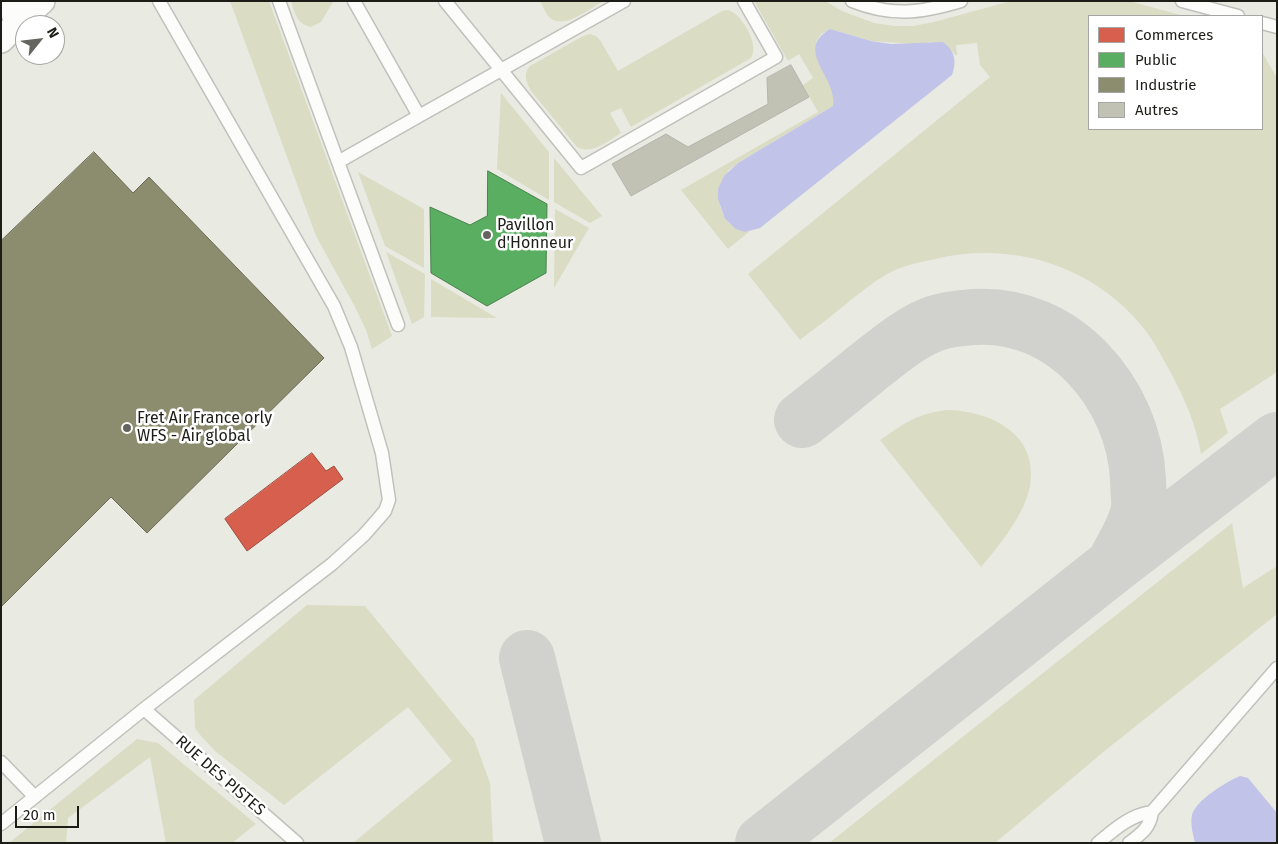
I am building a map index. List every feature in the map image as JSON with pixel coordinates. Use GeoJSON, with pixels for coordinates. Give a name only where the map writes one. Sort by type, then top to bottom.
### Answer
{"type":"FeatureCollection","features":[{"type":"Feature","properties":{"kind":"street"},"geometry":{"type":"LineString","coordinates":[[10,22],[42,1]]}},
{"type":"Feature","properties":{"kind":"lane"},"geometry":{"type":"LineString","coordinates":[[1,824],[144,709],[332,564],[377,521],[385,511],[389,500],[380,444],[351,347],[334,306],[159,1]]}},
{"type":"Feature","properties":{"kind":"lane"},"geometry":{"type":"LineString","coordinates":[[279,1],[398,325]]}},
{"type":"Feature","properties":{"kind":"lane"},"geometry":{"type":"LineString","coordinates":[[354,1],[419,116]]}},
{"type":"Feature","properties":{"kind":"lane"},"geometry":{"type":"LineString","coordinates":[[445,1],[581,168],[776,57],[744,1]]}},
{"type":"Feature","properties":{"kind":"lane"},"geometry":{"type":"LineString","coordinates":[[338,162],[624,1]]}},
{"type":"Feature","properties":{"kind":"lane"},"geometry":{"type":"LineString","coordinates":[[852,1],[868,8],[914,12],[961,1]]}},
{"type":"Feature","properties":{"kind":"lane"},"geometry":{"type":"LineString","coordinates":[[1182,1],[1234,15]]}},
{"type":"Feature","properties":{"kind":"lane"},"geometry":{"type":"LineString","coordinates":[[1263,23],[1277,27]]}},
{"type":"Feature","properties":{"kind":"lane"},"geometry":{"type":"LineString","coordinates":[[1130,843],[1149,825],[1152,812],[1276,671]]}},
{"type":"Feature","properties":{"kind":"lane","name":"RUE DES PISTES"},"geometry":{"type":"LineString","coordinates":[[144,709],[297,843]]}},
{"type":"Feature","properties":{"kind":"lane"},"geometry":{"type":"LineString","coordinates":[[1,762],[35,797]]}},
{"type":"Feature","properties":{"kind":"lane"},"geometry":{"type":"LineString","coordinates":[[1098,843],[1134,816],[1152,812]]}},
{"type":"Feature","properties":{"kind":"green space"},"geometry":{"type":"Polygon","coordinates":[[[230,1],[269,1],[392,336],[372,349],[366,330],[354,305],[316,236],[230,1]]]}},
{"type":"Feature","properties":{"kind":"green space"},"geometry":{"type":"Polygon","coordinates":[[[291,1],[333,2],[321,22],[311,27],[306,26],[300,21],[295,14],[291,1]]]}},
{"type":"Feature","properties":{"kind":"green space"},"geometry":{"type":"Polygon","coordinates":[[[540,1],[603,1],[576,18],[561,22],[548,16],[540,1]]]}},
{"type":"Feature","properties":{"kind":"green space"},"geometry":{"type":"Polygon","coordinates":[[[754,1],[825,1],[842,11],[874,23],[913,26],[1011,1],[1129,1],[1180,15],[1088,15],[1088,130],[1263,130],[1263,54],[1277,78],[1277,372],[1220,409],[1228,433],[1201,454],[1193,422],[1171,373],[1149,336],[1121,304],[1098,286],[1047,262],[1020,256],[992,253],[963,254],[902,267],[876,281],[800,340],[748,274],[990,77],[980,65],[977,43],[956,45],[957,55],[955,55],[952,51],[932,42],[915,44],[871,41],[830,29],[821,34],[816,42],[833,94],[833,106],[738,163],[728,171],[720,206],[725,219],[730,224],[745,232],[750,231],[728,249],[681,190],[818,112],[803,85],[813,78],[799,54],[788,61],[754,1]]]}},
{"type":"Feature","properties":{"kind":"green space"},"geometry":{"type":"Polygon","coordinates":[[[728,10],[739,17],[748,31],[753,46],[751,58],[631,127],[621,108],[610,113],[621,133],[594,148],[583,149],[577,147],[531,91],[528,84],[526,75],[530,66],[583,36],[590,34],[600,40],[618,71],[722,11],[728,10]]]}},
{"type":"Feature","properties":{"kind":"green space"},"geometry":{"type":"Polygon","coordinates":[[[501,93],[549,152],[549,200],[497,169],[501,93]]]}},
{"type":"Feature","properties":{"kind":"green space"},"geometry":{"type":"Polygon","coordinates":[[[554,158],[602,216],[590,223],[554,202],[554,158]]]}},
{"type":"Feature","properties":{"kind":"green space"},"geometry":{"type":"Polygon","coordinates":[[[358,172],[424,209],[424,268],[385,246],[358,172]]]}},
{"type":"Feature","properties":{"kind":"green space"},"geometry":{"type":"Polygon","coordinates":[[[555,209],[589,228],[554,288],[555,209]]]}},
{"type":"Feature","properties":{"kind":"green space"},"geometry":{"type":"Polygon","coordinates":[[[386,252],[425,274],[424,317],[412,324],[386,252]]]}},
{"type":"Feature","properties":{"kind":"green space"},"geometry":{"type":"Polygon","coordinates":[[[431,279],[497,318],[431,317],[431,279]]]}},
{"type":"Feature","properties":{"kind":"green space"},"geometry":{"type":"Polygon","coordinates":[[[947,410],[964,411],[980,415],[1008,429],[1019,439],[1027,452],[1031,468],[1030,486],[1023,508],[1003,540],[981,567],[880,440],[911,420],[947,410]]]}},
{"type":"Feature","properties":{"kind":"green space"},"geometry":{"type":"Polygon","coordinates":[[[1232,523],[1243,588],[1277,566],[1277,614],[1107,749],[995,843],[829,843],[1232,523]]]}},
{"type":"Feature","properties":{"kind":"green space"},"geometry":{"type":"Polygon","coordinates":[[[307,605],[365,606],[474,739],[490,783],[493,843],[353,843],[452,761],[408,707],[284,805],[215,751],[201,736],[195,728],[194,700],[307,605]]]}},
{"type":"Feature","properties":{"kind":"green space"},"geometry":{"type":"Polygon","coordinates":[[[137,739],[158,743],[256,824],[232,843],[166,843],[150,757],[68,818],[66,843],[9,843],[137,739]]]}},
{"type":"Feature","properties":{"kind":"water"},"geometry":{"type":"Polygon","coordinates":[[[830,29],[871,41],[891,44],[943,42],[950,49],[954,57],[952,75],[760,228],[745,232],[736,229],[725,219],[718,199],[718,189],[724,176],[738,163],[833,106],[833,95],[816,55],[816,46],[820,37],[830,29]]]}},
{"type":"Feature","properties":{"kind":"water"},"geometry":{"type":"Polygon","coordinates":[[[1240,776],[1248,778],[1277,813],[1277,843],[1195,843],[1191,822],[1192,815],[1199,803],[1212,792],[1240,776]]]}},
{"type":"Feature","properties":{"kind":"building: Commerces"},"geometry":{"type":"Polygon","coordinates":[[[312,453],[326,471],[334,466],[343,479],[247,551],[225,519],[312,453]]]}},
{"type":"Feature","properties":{"kind":"building: Public"},"geometry":{"type":"Polygon","coordinates":[[[488,171],[547,204],[546,273],[487,306],[431,273],[430,207],[470,225],[487,216],[488,171]]]}},
{"type":"Feature","properties":{"kind":"building: Industrie","name":"Fret Air France orly WFS - Air global"},"geometry":{"type":"Polygon","coordinates":[[[94,152],[133,193],[149,177],[324,358],[147,533],[111,497],[1,607],[1,241],[94,152]]]}},
{"type":"Feature","properties":{"kind":"building: Autres"},"geometry":{"type":"Polygon","coordinates":[[[791,65],[809,97],[631,196],[612,164],[666,134],[688,147],[768,104],[767,78],[791,65]]]}},
{"type":"Feature","properties":{"kind":"taxiway"},"geometry":{"type":"LineString","coordinates":[[802,420],[900,343],[936,323],[974,317],[1007,319],[1037,328],[1064,343],[1088,364],[1108,389],[1123,417],[1133,447],[1138,479],[1138,513],[1133,529],[1114,565]]}},
{"type":"Feature","properties":{"kind":"taxiway"},"geometry":{"type":"LineString","coordinates":[[763,843],[1114,565],[1277,440]]}},
{"type":"Feature","properties":{"kind":"taxiway"},"geometry":{"type":"LineString","coordinates":[[527,658],[573,843]]}},
{"type":"Feature","properties":{"kind":"place","name":"Pavillon d'Honneur"},"geometry":{"type":"Point","coordinates":[487,235]}},
{"type":"Feature","properties":{"kind":"place","name":"Fret Air France orly WFS - Air global"},"geometry":{"type":"Point","coordinates":[127,428]}}]}
